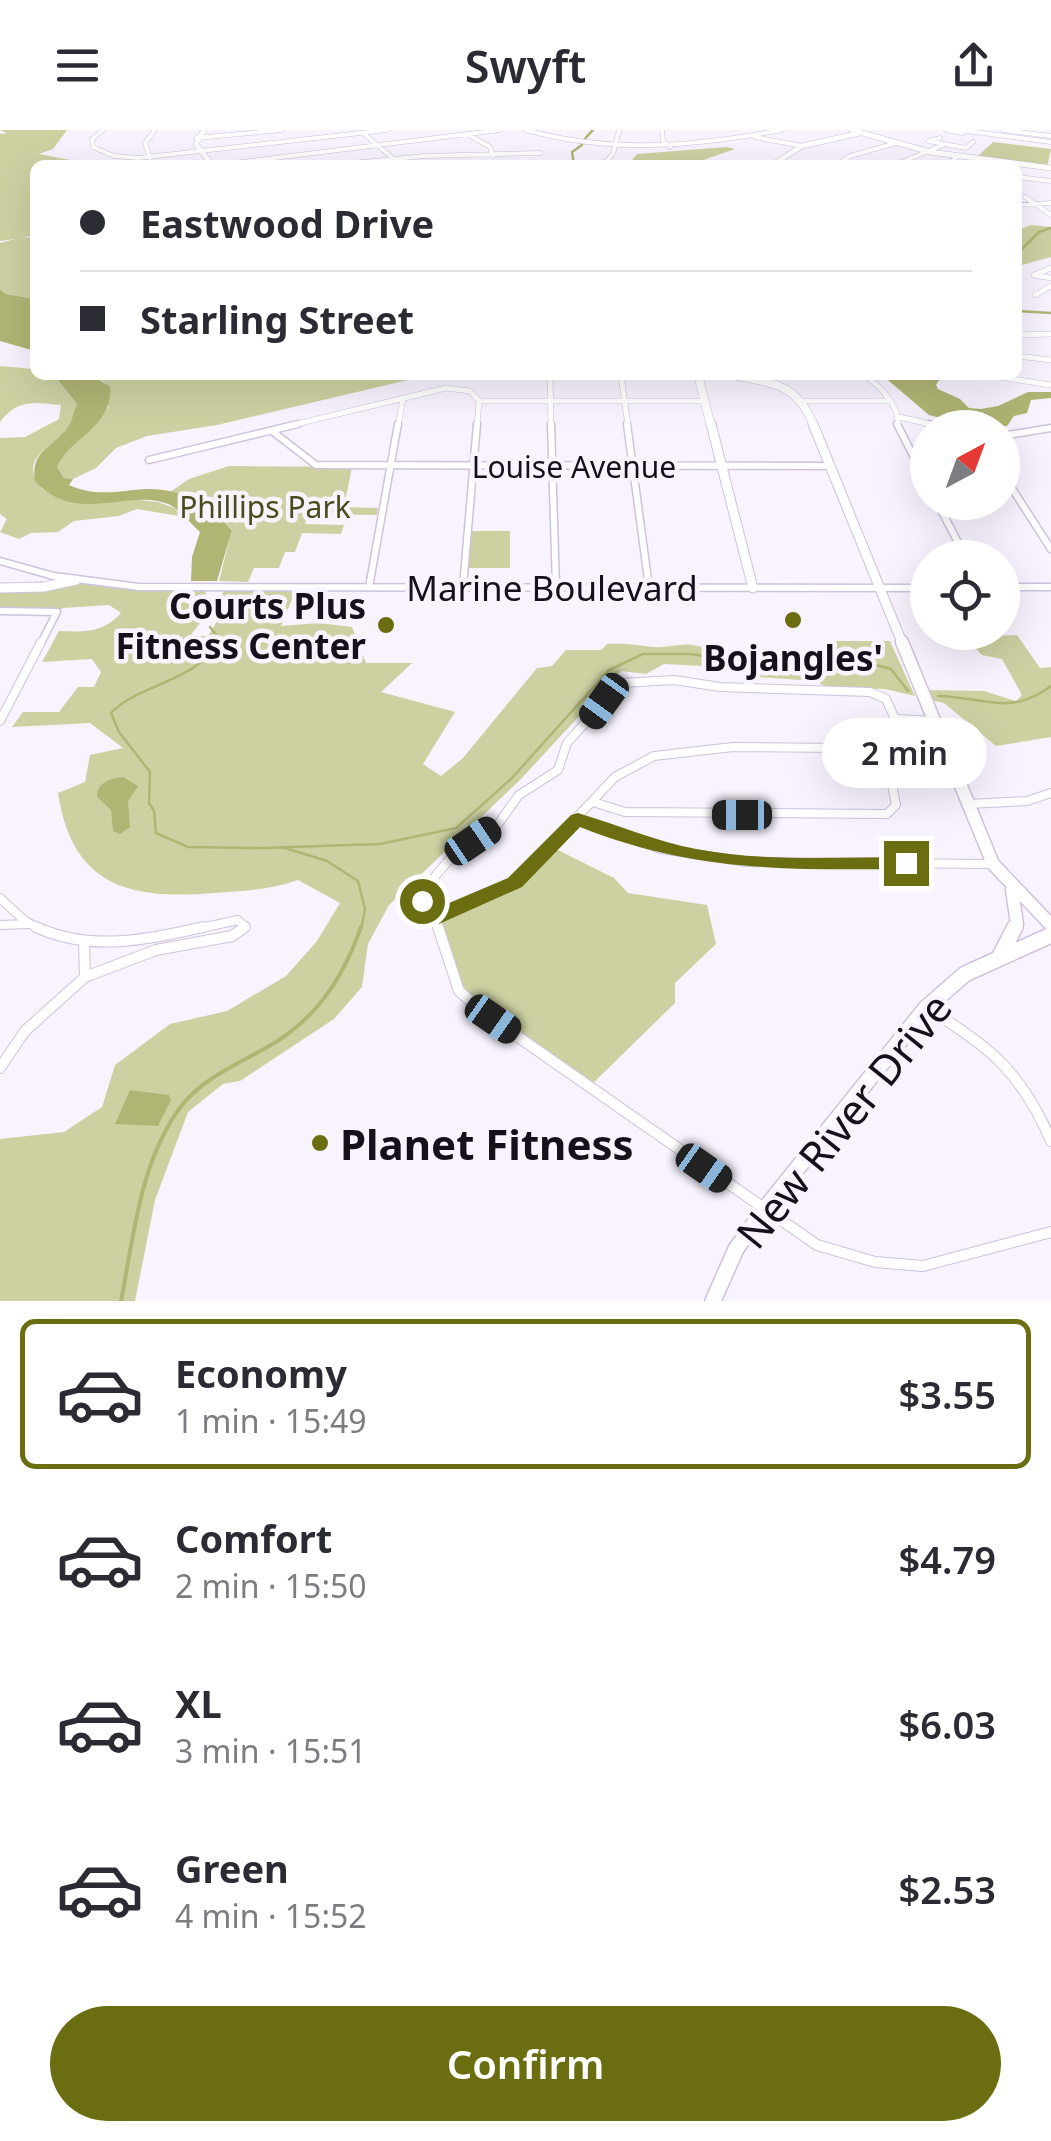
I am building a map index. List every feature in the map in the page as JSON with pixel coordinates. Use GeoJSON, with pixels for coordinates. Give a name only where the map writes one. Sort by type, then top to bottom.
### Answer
{"type":"FeatureCollection","features":[{"type":"Feature","properties":{"kind":"main road","name":"Marine Boulevard"},"geometry":{"type":"LineString","coordinates":[[0,561],[76,580],[190,587],[910,588]]}},
{"type":"Feature","properties":{"kind":"main road"},"geometry":{"type":"LineString","coordinates":[[1020,588],[1051,587]]}},
{"type":"Feature","properties":{"kind":"street"},"geometry":{"type":"LineString","coordinates":[[104,130],[92,139],[94,148],[114,156],[150,158],[387,130]]}},
{"type":"Feature","properties":{"kind":"street"},"geometry":{"type":"LineString","coordinates":[[150,158],[145,143],[155,130]]}},
{"type":"Feature","properties":{"kind":"street"},"geometry":{"type":"LineString","coordinates":[[196,138],[204,130]]}},
{"type":"Feature","properties":{"kind":"street"},"geometry":{"type":"LineString","coordinates":[[196,138],[282,130]]}},
{"type":"Feature","properties":{"kind":"street"},"geometry":{"type":"LineString","coordinates":[[318,130],[329,137]]}},
{"type":"Feature","properties":{"kind":"street"},"geometry":{"type":"LineString","coordinates":[[254,160],[500,130]]}},
{"type":"Feature","properties":{"kind":"street"},"geometry":{"type":"LineString","coordinates":[[526,130],[567,142],[670,147],[782,130]]}},
{"type":"Feature","properties":{"kind":"street"},"geometry":{"type":"LineString","coordinates":[[606,160],[619,130]]}},
{"type":"Feature","properties":{"kind":"street"},"geometry":{"type":"LineString","coordinates":[[662,130],[663,141],[670,147]]}},
{"type":"Feature","properties":{"kind":"street"},"geometry":{"type":"LineString","coordinates":[[852,130],[926,150],[989,160]]}},
{"type":"Feature","properties":{"kind":"street"},"geometry":{"type":"LineString","coordinates":[[780,160],[802,146],[877,130]]}},
{"type":"Feature","properties":{"kind":"street"},"geometry":{"type":"LineString","coordinates":[[946,130],[972,132]]}},
{"type":"Feature","properties":{"kind":"street"},"geometry":{"type":"LineString","coordinates":[[960,130],[1015,141],[1051,141]]}},
{"type":"Feature","properties":{"kind":"street"},"geometry":{"type":"LineString","coordinates":[[1004,130],[1051,141]]}},
{"type":"Feature","properties":{"kind":"street"},"geometry":{"type":"LineString","coordinates":[[363,132],[394,158]]}},
{"type":"Feature","properties":{"kind":"street"},"geometry":{"type":"LineString","coordinates":[[1010,137],[1017,132]]}},
{"type":"Feature","properties":{"kind":"street"},"geometry":{"type":"LineString","coordinates":[[467,134],[490,147],[493,156]]}},
{"type":"Feature","properties":{"kind":"street"},"geometry":{"type":"LineString","coordinates":[[710,134],[723,141]]}},
{"type":"Feature","properties":{"kind":"street"},"geometry":{"type":"LineString","coordinates":[[751,136],[802,146]]}},
{"type":"Feature","properties":{"kind":"street"},"geometry":{"type":"LineString","coordinates":[[196,138],[209,160]]}},
{"type":"Feature","properties":{"kind":"street"},"geometry":{"type":"LineString","coordinates":[[940,138],[928,140],[966,148],[974,142]]}},
{"type":"Feature","properties":{"kind":"street"},"geometry":{"type":"LineString","coordinates":[[844,160],[896,143]]}},
{"type":"Feature","properties":{"kind":"street"},"geometry":{"type":"LineString","coordinates":[[905,160],[943,145]]}},
{"type":"Feature","properties":{"kind":"street"},"geometry":{"type":"LineString","coordinates":[[376,160],[540,154]]}},
{"type":"Feature","properties":{"kind":"street"},"geometry":{"type":"LineString","coordinates":[[953,160],[958,156]]}},
{"type":"Feature","properties":{"kind":"street"},"geometry":{"type":"LineString","coordinates":[[1022,164],[1051,168]]}},
{"type":"Feature","properties":{"kind":"street"},"geometry":{"type":"LineString","coordinates":[[1022,177],[1051,181]]}},
{"type":"Feature","properties":{"kind":"street"},"geometry":{"type":"LineString","coordinates":[[1025,197],[1051,215]]}},
{"type":"Feature","properties":{"kind":"street"},"geometry":{"type":"LineString","coordinates":[[1022,205],[1051,204]]}},
{"type":"Feature","properties":{"kind":"street"},"geometry":{"type":"LineString","coordinates":[[1035,295],[1051,282],[1034,275],[1051,268]]}},
{"type":"Feature","properties":{"kind":"street"},"geometry":{"type":"LineString","coordinates":[[1022,335],[1051,334]]}},
{"type":"Feature","properties":{"kind":"street"},"geometry":{"type":"LineString","coordinates":[[1022,356],[1051,360]]}},
{"type":"Feature","properties":{"kind":"street"},"geometry":{"type":"LineString","coordinates":[[550,380],[556,586]]}},
{"type":"Feature","properties":{"kind":"street"},"geometry":{"type":"LineString","coordinates":[[621,380],[649,587]]}},
{"type":"Feature","properties":{"kind":"street"},"geometry":{"type":"LineString","coordinates":[[698,380],[752,588]]}},
{"type":"Feature","properties":{"kind":"street"},"geometry":{"type":"LineString","coordinates":[[776,380],[804,401],[994,864],[1051,925]]}},
{"type":"Feature","properties":{"kind":"street"},"geometry":{"type":"LineString","coordinates":[[871,380],[880,386],[899,417],[910,420]]}},
{"type":"Feature","properties":{"kind":"street"},"geometry":{"type":"LineString","coordinates":[[1018,380],[1051,385]]}},
{"type":"Feature","properties":{"kind":"street"},"geometry":{"type":"LineString","coordinates":[[149,460],[403,398],[461,388],[476,394],[479,400],[463,587]]}},
{"type":"Feature","properties":{"kind":"street"},"geometry":{"type":"LineString","coordinates":[[369,586],[403,398]]}},
{"type":"Feature","properties":{"kind":"street"},"geometry":{"type":"LineString","coordinates":[[479,400],[703,402]]}},
{"type":"Feature","properties":{"kind":"street"},"geometry":{"type":"LineString","coordinates":[[804,401],[888,401]]}},
{"type":"Feature","properties":{"kind":"street"},"geometry":{"type":"LineString","coordinates":[[899,417],[897,425],[910,452]]}},
{"type":"Feature","properties":{"kind":"street"},"geometry":{"type":"LineString","coordinates":[[1020,433],[1051,428]]}},
{"type":"Feature","properties":{"kind":"street","name":"Louise Avenue"},"geometry":{"type":"LineString","coordinates":[[272,431],[316,466],[831,466]]}},
{"type":"Feature","properties":{"kind":"street"},"geometry":{"type":"LineString","coordinates":[[1020,501],[1051,549]]}},
{"type":"Feature","properties":{"kind":"street"},"geometry":{"type":"LineString","coordinates":[[0,588],[44,587],[76,580]]}},
{"type":"Feature","properties":{"kind":"street"},"geometry":{"type":"LineString","coordinates":[[0,611],[57,612],[0,721]]}},
{"type":"Feature","properties":{"kind":"street"},"geometry":{"type":"LineString","coordinates":[[438,919],[416,911],[436,875],[457,851],[498,824],[519,795],[558,770],[567,742],[621,684],[674,680],[720,687],[870,692],[886,699],[895,719],[935,721]]}},
{"type":"Feature","properties":{"kind":"street"},"geometry":{"type":"LineString","coordinates":[[593,802],[625,812],[887,814],[895,810],[897,802],[890,784],[892,774],[899,768],[894,749]]}},
{"type":"Feature","properties":{"kind":"street"},"geometry":{"type":"LineString","coordinates":[[438,919],[446,910],[515,882],[627,766],[660,752],[946,749]]}},
{"type":"Feature","properties":{"kind":"street"},"geometry":{"type":"LineString","coordinates":[[969,804],[1027,801],[1051,793]]}},
{"type":"Feature","properties":{"kind":"street"},"geometry":{"type":"LineString","coordinates":[[578,819],[662,849],[747,862],[994,864]]}},
{"type":"Feature","properties":{"kind":"street"},"geometry":{"type":"LineString","coordinates":[[997,960],[1011,942],[1018,924],[1011,886]]}},
{"type":"Feature","properties":{"kind":"street"},"geometry":{"type":"LineString","coordinates":[[0,898],[28,924]]}},
{"type":"Feature","properties":{"kind":"street"},"geometry":{"type":"LineString","coordinates":[[438,919],[459,991],[817,1245],[875,1262],[923,1266],[1051,1232]]}},
{"type":"Feature","properties":{"kind":"street"},"geometry":{"type":"LineString","coordinates":[[0,925],[28,924],[84,941],[137,941],[227,921],[238,920],[245,926],[232,936],[156,950],[85,977],[25,1032],[0,1068]]}},
{"type":"Feature","properties":{"kind":"street","name":"New River Drive"},"geometry":{"type":"LineString","coordinates":[[713,1301],[736,1249],[764,1210],[926,1008],[965,974],[1051,935]]}},
{"type":"Feature","properties":{"kind":"street"},"geometry":{"type":"LineString","coordinates":[[84,941],[85,977]]}},
{"type":"Feature","properties":{"kind":"street"},"geometry":{"type":"LineString","coordinates":[[926,1008],[976,1037],[1013,1070],[1026,1084],[1051,1141]]}},
{"type":"Feature","properties":{"kind":"green space"},"geometry":{"type":"Polygon","coordinates":[[[0,130],[67,130],[53,149],[39,154],[70,160],[30,160],[30,236],[21,238],[30,237],[30,298],[6,294],[0,289],[0,243],[15,239],[0,241],[0,134],[7,133],[0,130]]]}},
{"type":"Feature","properties":{"kind":"green space"},"geometry":{"type":"Polygon","coordinates":[[[993,142],[1051,149],[1047,167],[1022,164],[1022,160],[976,158],[993,142]]]}},
{"type":"Feature","properties":{"kind":"green space"},"geometry":{"type":"Polygon","coordinates":[[[735,149],[703,160],[632,160],[637,154],[735,149]]]}},
{"type":"Feature","properties":{"kind":"green space"},"geometry":{"type":"Polygon","coordinates":[[[1031,225],[1051,227],[1051,257],[1022,265],[1022,228],[1031,225]]]}},
{"type":"Feature","properties":{"kind":"green space"},"geometry":{"type":"Polygon","coordinates":[[[0,366],[30,369],[30,380],[58,380],[77,404],[69,427],[35,462],[33,470],[44,490],[158,502],[177,509],[179,516],[137,509],[119,516],[74,521],[58,532],[31,533],[19,539],[0,532],[7,519],[0,514],[0,438],[25,437],[59,419],[61,405],[22,405],[0,422],[0,366]]]}},
{"type":"Feature","properties":{"kind":"green space"},"geometry":{"type":"Polygon","coordinates":[[[101,380],[408,380],[217,425],[147,436],[116,448],[96,468],[73,479],[64,478],[57,467],[108,407],[101,380]]]}},
{"type":"Feature","properties":{"kind":"green space","name":"Phillips Park"},"geometry":{"type":"Polygon","coordinates":[[[229,466],[352,467],[344,507],[378,508],[377,515],[308,514],[305,524],[344,525],[341,534],[302,533],[295,552],[285,552],[279,568],[254,568],[248,582],[219,581],[232,529],[203,506],[170,492],[189,479],[229,466]]]}},
{"type":"Feature","properties":{"kind":"green space"},"geometry":{"type":"Polygon","coordinates":[[[467,531],[510,531],[510,568],[465,568],[467,531]]]}},
{"type":"Feature","properties":{"kind":"green space"},"geometry":{"type":"Polygon","coordinates":[[[76,580],[206,587],[204,618],[190,636],[208,636],[216,623],[224,587],[297,587],[281,626],[319,623],[352,627],[366,663],[412,663],[381,692],[455,712],[423,764],[441,776],[463,758],[537,668],[552,666],[566,650],[601,650],[607,644],[688,645],[775,662],[809,663],[826,661],[830,641],[890,641],[915,696],[885,689],[831,688],[813,681],[744,676],[723,667],[664,664],[646,674],[621,671],[520,780],[389,905],[368,944],[362,987],[334,1019],[240,1081],[223,1084],[188,1112],[155,1200],[135,1301],[0,1301],[0,1139],[64,1132],[102,1107],[115,1065],[170,1024],[227,1011],[286,976],[317,941],[340,903],[298,880],[245,891],[183,895],[131,889],[91,867],[76,849],[58,793],[85,782],[90,755],[123,748],[90,723],[12,727],[23,712],[59,712],[78,687],[94,687],[101,672],[92,659],[42,662],[59,631],[100,628],[121,613],[109,605],[63,608],[57,612],[0,611],[0,588],[76,580]]]}},
{"type":"Feature","properties":{"kind":"green space"},"geometry":{"type":"Polygon","coordinates":[[[1020,639],[1040,668],[1051,667],[1051,737],[996,746],[944,703],[926,699],[923,690],[984,691],[1016,701],[1022,695],[1002,659],[982,655],[977,650],[1020,650],[1020,639]]]}},
{"type":"Feature","properties":{"kind":"green space"},"geometry":{"type":"Polygon","coordinates":[[[552,847],[614,878],[628,893],[707,905],[716,944],[675,983],[675,1003],[589,1087],[459,991],[436,920],[515,883],[552,847]]]}},
{"type":"Feature","properties":{"kind":"shaded area"},"geometry":{"type":"Polygon","coordinates":[[[0,289],[6,294],[30,298],[30,350],[0,341],[0,289]]]}},
{"type":"Feature","properties":{"kind":"shaded area"},"geometry":{"type":"Polygon","coordinates":[[[58,380],[100,380],[110,387],[105,412],[57,467],[64,478],[73,479],[69,485],[99,492],[160,489],[204,506],[232,530],[217,581],[191,581],[192,557],[200,532],[172,506],[140,500],[69,502],[35,481],[39,456],[68,427],[77,404],[58,380]]]}},
{"type":"Feature","properties":{"kind":"shaded area"},"geometry":{"type":"Polygon","coordinates":[[[888,380],[939,380],[938,389],[969,408],[981,409],[1028,392],[1051,392],[1051,398],[1031,400],[1027,413],[923,410],[888,380]]]}},
{"type":"Feature","properties":{"kind":"shaded area"},"geometry":{"type":"Polygon","coordinates":[[[123,777],[138,786],[128,801],[130,827],[120,834],[113,831],[111,810],[97,797],[102,785],[123,777]]]}},
{"type":"Feature","properties":{"kind":"shaded area"},"geometry":{"type":"Polygon","coordinates":[[[130,1090],[169,1095],[171,1100],[158,1126],[115,1124],[130,1090]]]}},
{"type":"Feature","properties":{"kind":"waterway"},"geometry":{"type":"LineString","coordinates":[[581,143],[593,130]]}},
{"type":"Feature","properties":{"kind":"waterway"},"geometry":{"type":"LineString","coordinates":[[573,160],[572,152],[582,145]]}},
{"type":"Feature","properties":{"kind":"waterway"},"geometry":{"type":"LineString","coordinates":[[1022,249],[1039,232],[1051,228]]}},
{"type":"Feature","properties":{"kind":"waterway"},"geometry":{"type":"LineString","coordinates":[[1022,311],[1051,313]]}},
{"type":"Feature","properties":{"kind":"waterway"},"geometry":{"type":"LineString","coordinates":[[210,627],[218,637],[199,663],[124,702],[111,713],[119,732],[150,772],[149,803],[154,811],[156,833],[188,847],[380,844],[456,828],[511,779],[609,670],[643,654],[690,654],[792,668],[864,662],[891,669],[908,691]]}},
{"type":"Feature","properties":{"kind":"waterway"},"geometry":{"type":"LineString","coordinates":[[938,696],[1009,703],[1023,701],[1051,686]]}},
{"type":"Feature","properties":{"kind":"waterway"},"geometry":{"type":"LineString","coordinates":[[285,848],[327,861],[358,881],[365,909],[361,930]]}},
{"type":"Feature","properties":{"kind":"waterway"},"geometry":{"type":"LineString","coordinates":[[121,1301],[148,1174],[182,1105],[220,1073],[282,1038],[312,1013],[345,965],[361,927]]}},
{"type":"Feature","properties":{"kind":"place","name":"Bojangles'"},"geometry":{"type":"Point","coordinates":[793,620]}},
{"type":"Feature","properties":{"kind":"place","name":"Courts Plus Fitness Center"},"geometry":{"type":"Point","coordinates":[386,625]}},
{"type":"Feature","properties":{"kind":"place","name":"Planet Fitness"},"geometry":{"type":"Point","coordinates":[320,1143]}},
{"type":"Feature","properties":{"kind":"route"},"geometry":{"type":"LineString","coordinates":[[422,901],[416,911],[439,917],[446,910],[515,882],[578,819],[632,840],[699,856],[775,864],[906,863]]}}]}
